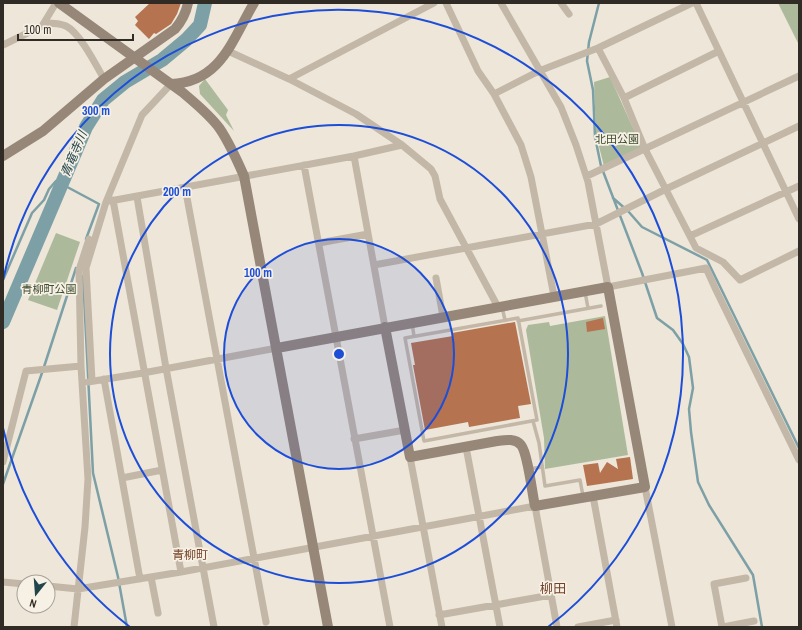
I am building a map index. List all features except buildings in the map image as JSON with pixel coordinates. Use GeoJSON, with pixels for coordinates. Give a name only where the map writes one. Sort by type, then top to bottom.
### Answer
{"type":"FeatureCollection","features":[{"type":"Feature","properties":{"kind":"street"},"geometry":{"type":"LineString","coordinates":[[3,45],[42,26],[56,3]]}},
{"type":"Feature","properties":{"kind":"street"},"geometry":{"type":"LineString","coordinates":[[59,3],[192,100],[219,128],[227,140],[244,176],[328,627]]}},
{"type":"Feature","properties":{"kind":"street"},"geometry":{"type":"LineString","coordinates":[[3,156],[43,131],[104,79],[174,29],[183,17],[188,3]]}},
{"type":"Feature","properties":{"kind":"street"},"geometry":{"type":"LineString","coordinates":[[92,381],[86,268],[142,115],[171,84],[183,84],[193,81],[202,76],[219,62],[228,51],[254,3]]}},
{"type":"Feature","properties":{"kind":"street"},"geometry":{"type":"LineString","coordinates":[[289,79],[434,3]]}},
{"type":"Feature","properties":{"kind":"street"},"geometry":{"type":"LineString","coordinates":[[446,3],[478,70],[494,94],[521,145],[531,177],[554,296]]}},
{"type":"Feature","properties":{"kind":"street"},"geometry":{"type":"LineString","coordinates":[[501,3],[561,107],[587,176],[672,627]]}},
{"type":"Feature","properties":{"kind":"street"},"geometry":{"type":"LineString","coordinates":[[562,3],[569,14]]}},
{"type":"Feature","properties":{"kind":"street"},"geometry":{"type":"LineString","coordinates":[[494,94],[539,71],[598,48],[692,3]]}},
{"type":"Feature","properties":{"kind":"street"},"geometry":{"type":"LineString","coordinates":[[696,3],[799,219]]}},
{"type":"Feature","properties":{"kind":"street"},"geometry":{"type":"LineString","coordinates":[[44,23],[55,23],[65,26],[71,30],[87,51],[104,79]]}},
{"type":"Feature","properties":{"kind":"street"},"geometry":{"type":"LineString","coordinates":[[598,48],[624,98],[645,149],[696,248],[723,262],[740,280],[799,251]]}},
{"type":"Feature","properties":{"kind":"street"},"geometry":{"type":"LineString","coordinates":[[228,51],[289,79],[356,114],[402,145],[431,169],[435,176],[440,200],[465,248],[500,306]]}},
{"type":"Feature","properties":{"kind":"street"},"geometry":{"type":"LineString","coordinates":[[624,98],[719,52]]}},
{"type":"Feature","properties":{"kind":"street"},"geometry":{"type":"LineString","coordinates":[[587,176],[799,76]]}},
{"type":"Feature","properties":{"kind":"street"},"geometry":{"type":"LineString","coordinates":[[374,265],[596,224],[799,126]]}},
{"type":"Feature","properties":{"kind":"street"},"geometry":{"type":"LineString","coordinates":[[110,201],[354,156],[402,145]]}},
{"type":"Feature","properties":{"kind":"street"},"geometry":{"type":"LineString","coordinates":[[354,156],[442,627]]}},
{"type":"Feature","properties":{"kind":"street"},"geometry":{"type":"LineString","coordinates":[[304,165],[390,627]]}},
{"type":"Feature","properties":{"kind":"street"},"geometry":{"type":"LineString","coordinates":[[690,236],[799,186]]}},
{"type":"Feature","properties":{"kind":"street"},"geometry":{"type":"LineString","coordinates":[[185,187],[266,622]]}},
{"type":"Feature","properties":{"kind":"street"},"geometry":{"type":"LineString","coordinates":[[137,197],[166,368],[214,627]]}},
{"type":"Feature","properties":{"kind":"street"},"geometry":{"type":"LineString","coordinates":[[110,201],[144,373],[180,572]]}},
{"type":"Feature","properties":{"kind":"street"},"geometry":{"type":"LineString","coordinates":[[319,243],[368,234]]}},
{"type":"Feature","properties":{"kind":"street"},"geometry":{"type":"LineString","coordinates":[[74,627],[85,527],[88,479],[81,366],[79,270],[89,239]]}},
{"type":"Feature","properties":{"kind":"street"},"geometry":{"type":"LineString","coordinates":[[82,383],[144,373],[217,358],[706,268],[799,460]]}},
{"type":"Feature","properties":{"kind":"street"},"geometry":{"type":"LineString","coordinates":[[436,278],[443,317]]}},
{"type":"Feature","properties":{"kind":"street"},"geometry":{"type":"LineString","coordinates":[[3,462],[26,371],[81,366]]}},
{"type":"Feature","properties":{"kind":"street"},"geometry":{"type":"LineString","coordinates":[[104,380],[140,579]]}},
{"type":"Feature","properties":{"kind":"street"},"geometry":{"type":"LineString","coordinates":[[354,439],[405,430]]}},
{"type":"Feature","properties":{"kind":"street"},"geometry":{"type":"LineString","coordinates":[[410,458],[504,440],[510,440],[520,444],[528,469],[557,627]]}},
{"type":"Feature","properties":{"kind":"street"},"geometry":{"type":"LineString","coordinates":[[466,447],[500,627]]}},
{"type":"Feature","properties":{"kind":"street"},"geometry":{"type":"LineString","coordinates":[[122,478],[162,470]]}},
{"type":"Feature","properties":{"kind":"street"},"geometry":{"type":"LineString","coordinates":[[56,587],[78,589],[140,579],[645,487]]}},
{"type":"Feature","properties":{"kind":"street"},"geometry":{"type":"LineString","coordinates":[[578,627],[616,624],[588,497]]}},
{"type":"Feature","properties":{"kind":"street"},"geometry":{"type":"LineString","coordinates":[[151,577],[158,613]]}},
{"type":"Feature","properties":{"kind":"street"},"geometry":{"type":"LineString","coordinates":[[746,578],[714,584],[722,627],[754,621]]}},
{"type":"Feature","properties":{"kind":"street"},"geometry":{"type":"LineString","coordinates":[[3,582],[16,583]]}},
{"type":"Feature","properties":{"kind":"street"},"geometry":{"type":"LineString","coordinates":[[439,615],[551,595]]}},
{"type":"Feature","properties":{"kind":"lane"},"geometry":{"type":"LineString","coordinates":[[584,291],[588,308]]}},
{"type":"Feature","properties":{"kind":"lane"},"geometry":{"type":"LineString","coordinates":[[500,306],[505,320]]}},
{"type":"Feature","properties":{"kind":"lane"},"geometry":{"type":"LineString","coordinates":[[518,321],[600,306]]}},
{"type":"Feature","properties":{"kind":"lane"},"geometry":{"type":"LineString","coordinates":[[518,318],[537,420],[424,441],[405,338],[505,320],[518,318]]}},
{"type":"Feature","properties":{"kind":"lane"},"geometry":{"type":"LineString","coordinates":[[412,323],[414,336]]}},
{"type":"Feature","properties":{"kind":"lane"},"geometry":{"type":"LineString","coordinates":[[533,421],[539,443],[545,486],[580,480],[588,497]]}},
{"type":"Feature","properties":{"kind":"lane"},"geometry":{"type":"LineString","coordinates":[[528,469],[542,467]]}},
{"type":"Feature","properties":{"kind":"green space"},"geometry":{"type":"Polygon","coordinates":[[[778,3],[799,3],[799,45],[778,3]]]}},
{"type":"Feature","properties":{"kind":"green space","name":"北田公園"},"geometry":{"type":"Polygon","coordinates":[[[610,77],[642,148],[604,166],[596,135],[594,82],[610,77]]]}},
{"type":"Feature","properties":{"kind":"green space"},"geometry":{"type":"Polygon","coordinates":[[[205,79],[228,110],[226,115],[234,131],[200,94],[199,86],[205,79]]]}},
{"type":"Feature","properties":{"kind":"green space","name":"青柳町公園"},"geometry":{"type":"Polygon","coordinates":[[[56,233],[80,242],[57,310],[28,300],[56,233]]]}},
{"type":"Feature","properties":{"kind":"green space"},"geometry":{"type":"Polygon","coordinates":[[[605,316],[628,455],[545,469],[544,438],[526,330],[528,325],[549,322],[550,326],[605,316]]]}},
{"type":"Feature","properties":{"kind":"waterway","name":"青竜寺川"},"geometry":{"type":"LineString","coordinates":[[3,322],[86,127],[103,100],[125,82],[162,60],[186,40],[200,25],[205,3]]}},
{"type":"Feature","properties":{"kind":"waterway"},"geometry":{"type":"LineString","coordinates":[[599,3],[589,42],[587,61],[593,90],[595,137],[601,166],[642,273],[657,318],[673,330],[683,344],[689,357],[693,388],[689,409],[698,482],[709,505],[753,575],[762,627]]}},
{"type":"Feature","properties":{"kind":"waterway"},"geometry":{"type":"LineString","coordinates":[[3,280],[32,213],[44,200],[49,189],[56,181],[99,204],[86,239]]}},
{"type":"Feature","properties":{"kind":"waterway"},"geometry":{"type":"LineString","coordinates":[[613,198],[628,211],[642,227],[707,260],[799,448]]}},
{"type":"Feature","properties":{"kind":"waterway"},"geometry":{"type":"LineString","coordinates":[[3,484],[43,370],[76,268]]}},
{"type":"Feature","properties":{"kind":"waterway"},"geometry":{"type":"LineString","coordinates":[[83,276],[93,473],[118,577],[127,627]]}},
{"type":"Feature","properties":{"kind":"district","name":"青柳町"},"geometry":{"type":"Point","coordinates":[190,555]}},
{"type":"Feature","properties":{"kind":"district","name":"柳田"},"geometry":{"type":"Point","coordinates":[553,588]}}]}
